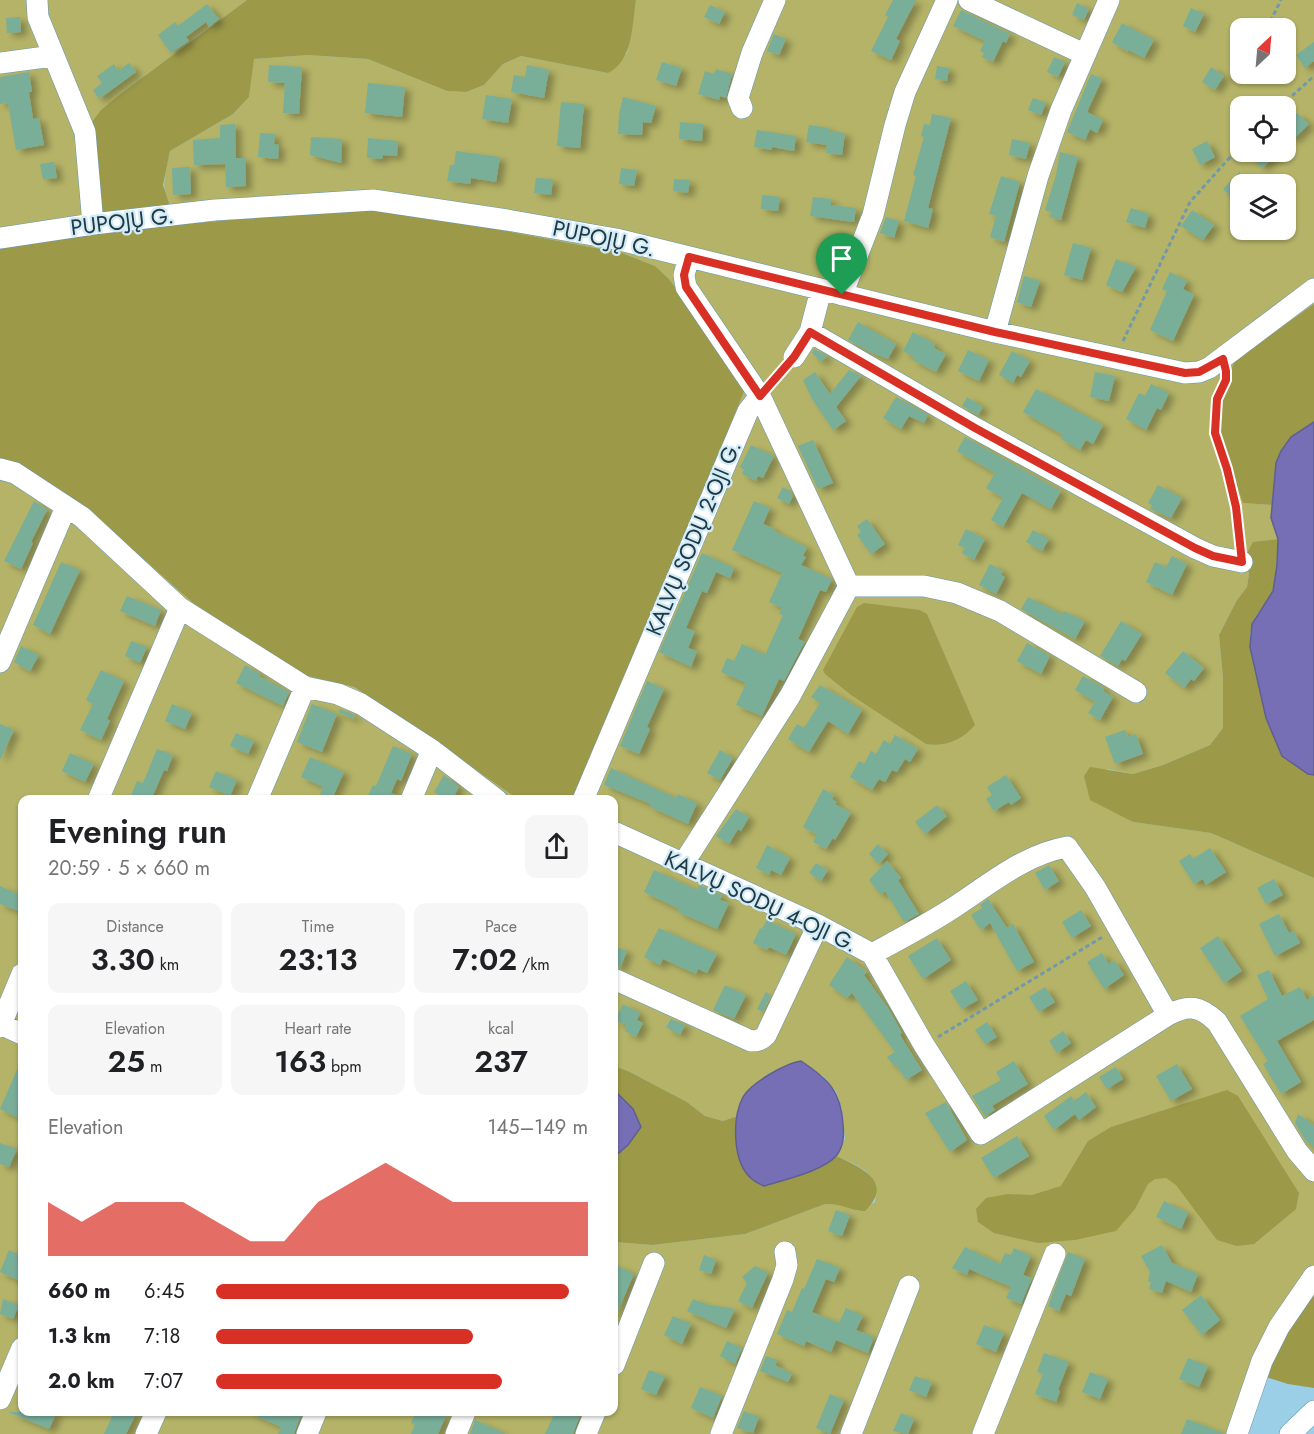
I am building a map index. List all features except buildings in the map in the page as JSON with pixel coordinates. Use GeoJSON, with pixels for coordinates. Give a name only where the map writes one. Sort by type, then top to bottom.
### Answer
{"type":"FeatureCollection","features":[{"type":"Feature","properties":{"kind":"street"},"geometry":{"type":"LineString","coordinates":[[37,0],[39,17],[53,56],[85,132],[93,224]]}},
{"type":"Feature","properties":{"kind":"street"},"geometry":{"type":"LineString","coordinates":[[742,108],[738,98],[752,53],[776,0]]}},
{"type":"Feature","properties":{"kind":"street"},"geometry":{"type":"LineString","coordinates":[[794,357],[810,332],[873,215],[905,92],[947,0]]}},
{"type":"Feature","properties":{"kind":"street"},"geometry":{"type":"LineString","coordinates":[[969,0],[1084,54]]}},
{"type":"Feature","properties":{"kind":"street"},"geometry":{"type":"LineString","coordinates":[[995,332],[1038,176],[1061,110],[1109,0]]}},
{"type":"Feature","properties":{"kind":"street"},"geometry":{"type":"LineString","coordinates":[[0,63],[53,56]]}},
{"type":"Feature","properties":{"kind":"street","name":"PUPOJŲ G."},"geometry":{"type":"LineString","coordinates":[[0,238],[93,224],[215,210],[373,200],[616,239],[995,332],[1185,373],[1199,372],[1223,359],[1314,289]]}},
{"type":"Feature","properties":{"kind":"street"},"geometry":{"type":"LineString","coordinates":[[689,257],[684,275],[686,287],[760,396],[849,585]]}},
{"type":"Feature","properties":{"kind":"street"},"geometry":{"type":"LineString","coordinates":[[810,332],[975,428],[1195,548],[1213,556],[1242,562]]}},
{"type":"Feature","properties":{"kind":"street","name":"KALVŲ SODŲ 2-OJI G."},"geometry":{"type":"LineString","coordinates":[[585,795],[748,411],[760,396]]}},
{"type":"Feature","properties":{"kind":"street"},"geometry":{"type":"LineString","coordinates":[[0,469],[15,474],[96,528],[180,608],[305,687],[338,694],[356,701],[432,750],[490,795]]}},
{"type":"Feature","properties":{"kind":"street"},"geometry":{"type":"LineString","coordinates":[[0,662],[66,507]]}},
{"type":"Feature","properties":{"kind":"street"},"geometry":{"type":"LineString","coordinates":[[849,585],[924,586],[957,592],[1000,611],[1136,692]]}},
{"type":"Feature","properties":{"kind":"street"},"geometry":{"type":"LineString","coordinates":[[683,864],[790,696],[849,585]]}},
{"type":"Feature","properties":{"kind":"street"},"geometry":{"type":"LineString","coordinates":[[100,795],[180,608]]}},
{"type":"Feature","properties":{"kind":"street"},"geometry":{"type":"LineString","coordinates":[[259,795],[305,687]]}},
{"type":"Feature","properties":{"kind":"street"},"geometry":{"type":"LineString","coordinates":[[413,795],[432,750]]}},
{"type":"Feature","properties":{"kind":"street","name":"KALVŲ SODŲ 4-OJI G."},"geometry":{"type":"LineString","coordinates":[[618,834],[818,925],[872,954],[945,914],[1023,862],[1050,850],[1067,847],[1095,888],[1168,1015]]}},
{"type":"Feature","properties":{"kind":"street"},"geometry":{"type":"LineString","coordinates":[[618,981],[751,1041],[756,1041],[766,1035],[818,925]]}},
{"type":"Feature","properties":{"kind":"street"},"geometry":{"type":"LineString","coordinates":[[872,954],[924,1045],[981,1134],[1168,1015],[1179,1009],[1193,1007],[1209,1014],[1217,1022],[1297,1151],[1314,1171]]}},
{"type":"Feature","properties":{"kind":"street"},"geometry":{"type":"LineString","coordinates":[[18,983],[0,1025],[18,1032]]}},
{"type":"Feature","properties":{"kind":"street"},"geometry":{"type":"LineString","coordinates":[[721,1434],[783,1279],[787,1265],[785,1252]]}},
{"type":"Feature","properties":{"kind":"street"},"geometry":{"type":"LineString","coordinates":[[983,1434],[1056,1254]]}},
{"type":"Feature","properties":{"kind":"street"},"geometry":{"type":"LineString","coordinates":[[618,1355],[654,1263]]}},
{"type":"Feature","properties":{"kind":"street"},"geometry":{"type":"LineString","coordinates":[[1237,1434],[1263,1361],[1278,1327],[1314,1276]]}},
{"type":"Feature","properties":{"kind":"street"},"geometry":{"type":"LineString","coordinates":[[850,1434],[909,1286]]}},
{"type":"Feature","properties":{"kind":"street"},"geometry":{"type":"LineString","coordinates":[[0,1399],[18,1357]]}},
{"type":"Feature","properties":{"kind":"street"},"geometry":{"type":"LineString","coordinates":[[1290,1434],[1314,1411]]}},
{"type":"Feature","properties":{"kind":"street"},"geometry":{"type":"LineString","coordinates":[[146,1434],[154,1416]]}},
{"type":"Feature","properties":{"kind":"street"},"geometry":{"type":"LineString","coordinates":[[307,1434],[314,1416]]}},
{"type":"Feature","properties":{"kind":"street"},"geometry":{"type":"LineString","coordinates":[[456,1434],[463,1416]]}},
{"type":"Feature","properties":{"kind":"street"},"geometry":{"type":"LineString","coordinates":[[586,1434],[593,1416]]}},
{"type":"Feature","properties":{"kind":"path"},"geometry":{"type":"LineString","coordinates":[[1272,18],[1281,0]]}},
{"type":"Feature","properties":{"kind":"path"},"geometry":{"type":"LineString","coordinates":[[1292,96],[1314,76]]}},
{"type":"Feature","properties":{"kind":"path"},"geometry":{"type":"LineString","coordinates":[[1118,359],[1123,341],[1190,202],[1230,157]]}},
{"type":"Feature","properties":{"kind":"path"},"geometry":{"type":"LineString","coordinates":[[760,396],[794,357]]}},
{"type":"Feature","properties":{"kind":"path"},"geometry":{"type":"LineString","coordinates":[[1223,359],[1226,380],[1217,399],[1215,433],[1236,507],[1242,562]]}},
{"type":"Feature","properties":{"kind":"path"},"geometry":{"type":"LineString","coordinates":[[924,1045],[1118,927]]}},
{"type":"Feature","properties":{"kind":"shaded area"},"geometry":{"type":"Polygon","coordinates":[[[0,0],[247,0],[119,95],[92,122],[101,234],[0,247],[0,0]]]}},
{"type":"Feature","properties":{"kind":"shaded area"},"geometry":{"type":"Polygon","coordinates":[[[247,0],[636,0],[627,51],[616,67],[608,73],[521,56],[503,64],[484,85],[466,92],[447,91],[368,59],[308,55],[254,59],[249,97],[233,114],[170,151],[163,185],[171,210],[183,224],[379,207],[622,253],[655,266],[669,279],[743,380],[745,389],[582,795],[512,795],[354,687],[299,674],[193,603],[105,525],[27,473],[0,459],[0,247],[100,234],[92,122],[101,110],[247,0]]]}},
{"type":"Feature","properties":{"kind":"shaded area"},"geometry":{"type":"Polygon","coordinates":[[[636,0],[1314,0],[1314,304],[1235,360],[1223,396],[1219,424],[1220,438],[1243,503],[1272,505],[1271,519],[1278,539],[1253,543],[1247,555],[1249,574],[1247,587],[1237,600],[1219,635],[1223,678],[1223,728],[1210,745],[1163,765],[1133,774],[1107,769],[1133,822],[1211,833],[1314,878],[1314,1283],[1285,1325],[1242,1434],[0,1434],[0,459],[105,525],[193,603],[299,674],[353,687],[512,795],[18,795],[18,1416],[618,1416],[618,1242],[653,1245],[745,1234],[825,1204],[838,1203],[858,1211],[875,1202],[876,1192],[871,1177],[860,1167],[836,1156],[845,1139],[842,1110],[837,1093],[822,1075],[743,1096],[737,1116],[723,1121],[705,1116],[687,1102],[618,1067],[618,795],[582,795],[745,389],[669,279],[655,266],[622,253],[379,207],[182,224],[166,197],[164,181],[170,151],[233,114],[249,97],[253,59],[308,55],[368,59],[447,91],[466,92],[484,85],[503,64],[521,56],[608,73],[627,53],[636,0]]]}},
{"type":"Feature","properties":{"kind":"shaded area"},"geometry":{"type":"Polygon","coordinates":[[[1314,304],[1314,422],[1291,437],[1276,463],[1272,505],[1243,503],[1220,437],[1221,401],[1229,376],[1235,360],[1314,304]]]}},
{"type":"Feature","properties":{"kind":"shaded area"},"geometry":{"type":"Polygon","coordinates":[[[1314,422],[1314,775],[1308,774],[1282,756],[1266,718],[1250,647],[1252,624],[1273,591],[1277,565],[1278,539],[1271,518],[1276,463],[1291,437],[1314,422]]]}},
{"type":"Feature","properties":{"kind":"shaded area"},"geometry":{"type":"Polygon","coordinates":[[[1278,539],[1274,588],[1253,621],[1251,641],[1260,679],[1269,701],[1308,774],[1314,775],[1314,878],[1211,833],[1133,822],[1090,800],[1084,776],[1090,767],[1133,774],[1163,765],[1210,745],[1223,728],[1223,678],[1219,635],[1237,600],[1247,587],[1249,574],[1246,555],[1253,542],[1278,539]]]}},
{"type":"Feature","properties":{"kind":"shaded area"},"geometry":{"type":"Polygon","coordinates":[[[864,603],[920,610],[927,614],[975,725],[965,735],[947,743],[926,744],[851,695],[825,674],[823,670],[857,607],[864,603]]]}},
{"type":"Feature","properties":{"kind":"shaded area"},"geometry":{"type":"Polygon","coordinates":[[[801,1061],[826,1080],[836,1094],[842,1113],[842,1144],[837,1155],[823,1166],[764,1186],[745,1172],[737,1152],[736,1128],[739,1106],[747,1092],[769,1074],[801,1061]]]}},
{"type":"Feature","properties":{"kind":"shaded area"},"geometry":{"type":"Polygon","coordinates":[[[618,1067],[687,1102],[705,1116],[723,1121],[737,1116],[735,1132],[814,1170],[836,1156],[855,1165],[871,1177],[876,1184],[877,1192],[865,1211],[825,1204],[745,1234],[653,1245],[618,1242],[618,1154],[628,1145],[633,1109],[618,1094],[618,1067]]]}},
{"type":"Feature","properties":{"kind":"shaded area"},"geometry":{"type":"Polygon","coordinates":[[[1227,1090],[1238,1096],[1299,1193],[1296,1209],[1254,1244],[1237,1246],[1217,1240],[1176,1185],[1166,1178],[1155,1179],[1148,1184],[1135,1209],[1116,1231],[1075,1240],[1038,1243],[994,1233],[978,1222],[976,1209],[986,1198],[1008,1194],[1032,1195],[1061,1186],[1088,1141],[1111,1127],[1227,1090]]]}},
{"type":"Feature","properties":{"kind":"shaded area"},"geometry":{"type":"Polygon","coordinates":[[[618,1094],[633,1109],[641,1127],[628,1145],[618,1154],[618,1094]]]}},
{"type":"Feature","properties":{"kind":"shaded area"},"geometry":{"type":"Polygon","coordinates":[[[1314,1283],[1314,1388],[1288,1384],[1263,1376],[1314,1283]]]}},
{"type":"Feature","properties":{"kind":"route"},"geometry":{"type":"LineString","coordinates":[[689,257],[842,295],[995,332],[1185,373],[1199,372],[1223,359],[1226,380],[1217,399],[1215,433],[1236,507],[1242,562],[1213,556],[1195,548],[975,428],[810,332],[794,357],[760,396],[686,287],[684,275],[689,257]]}}]}
